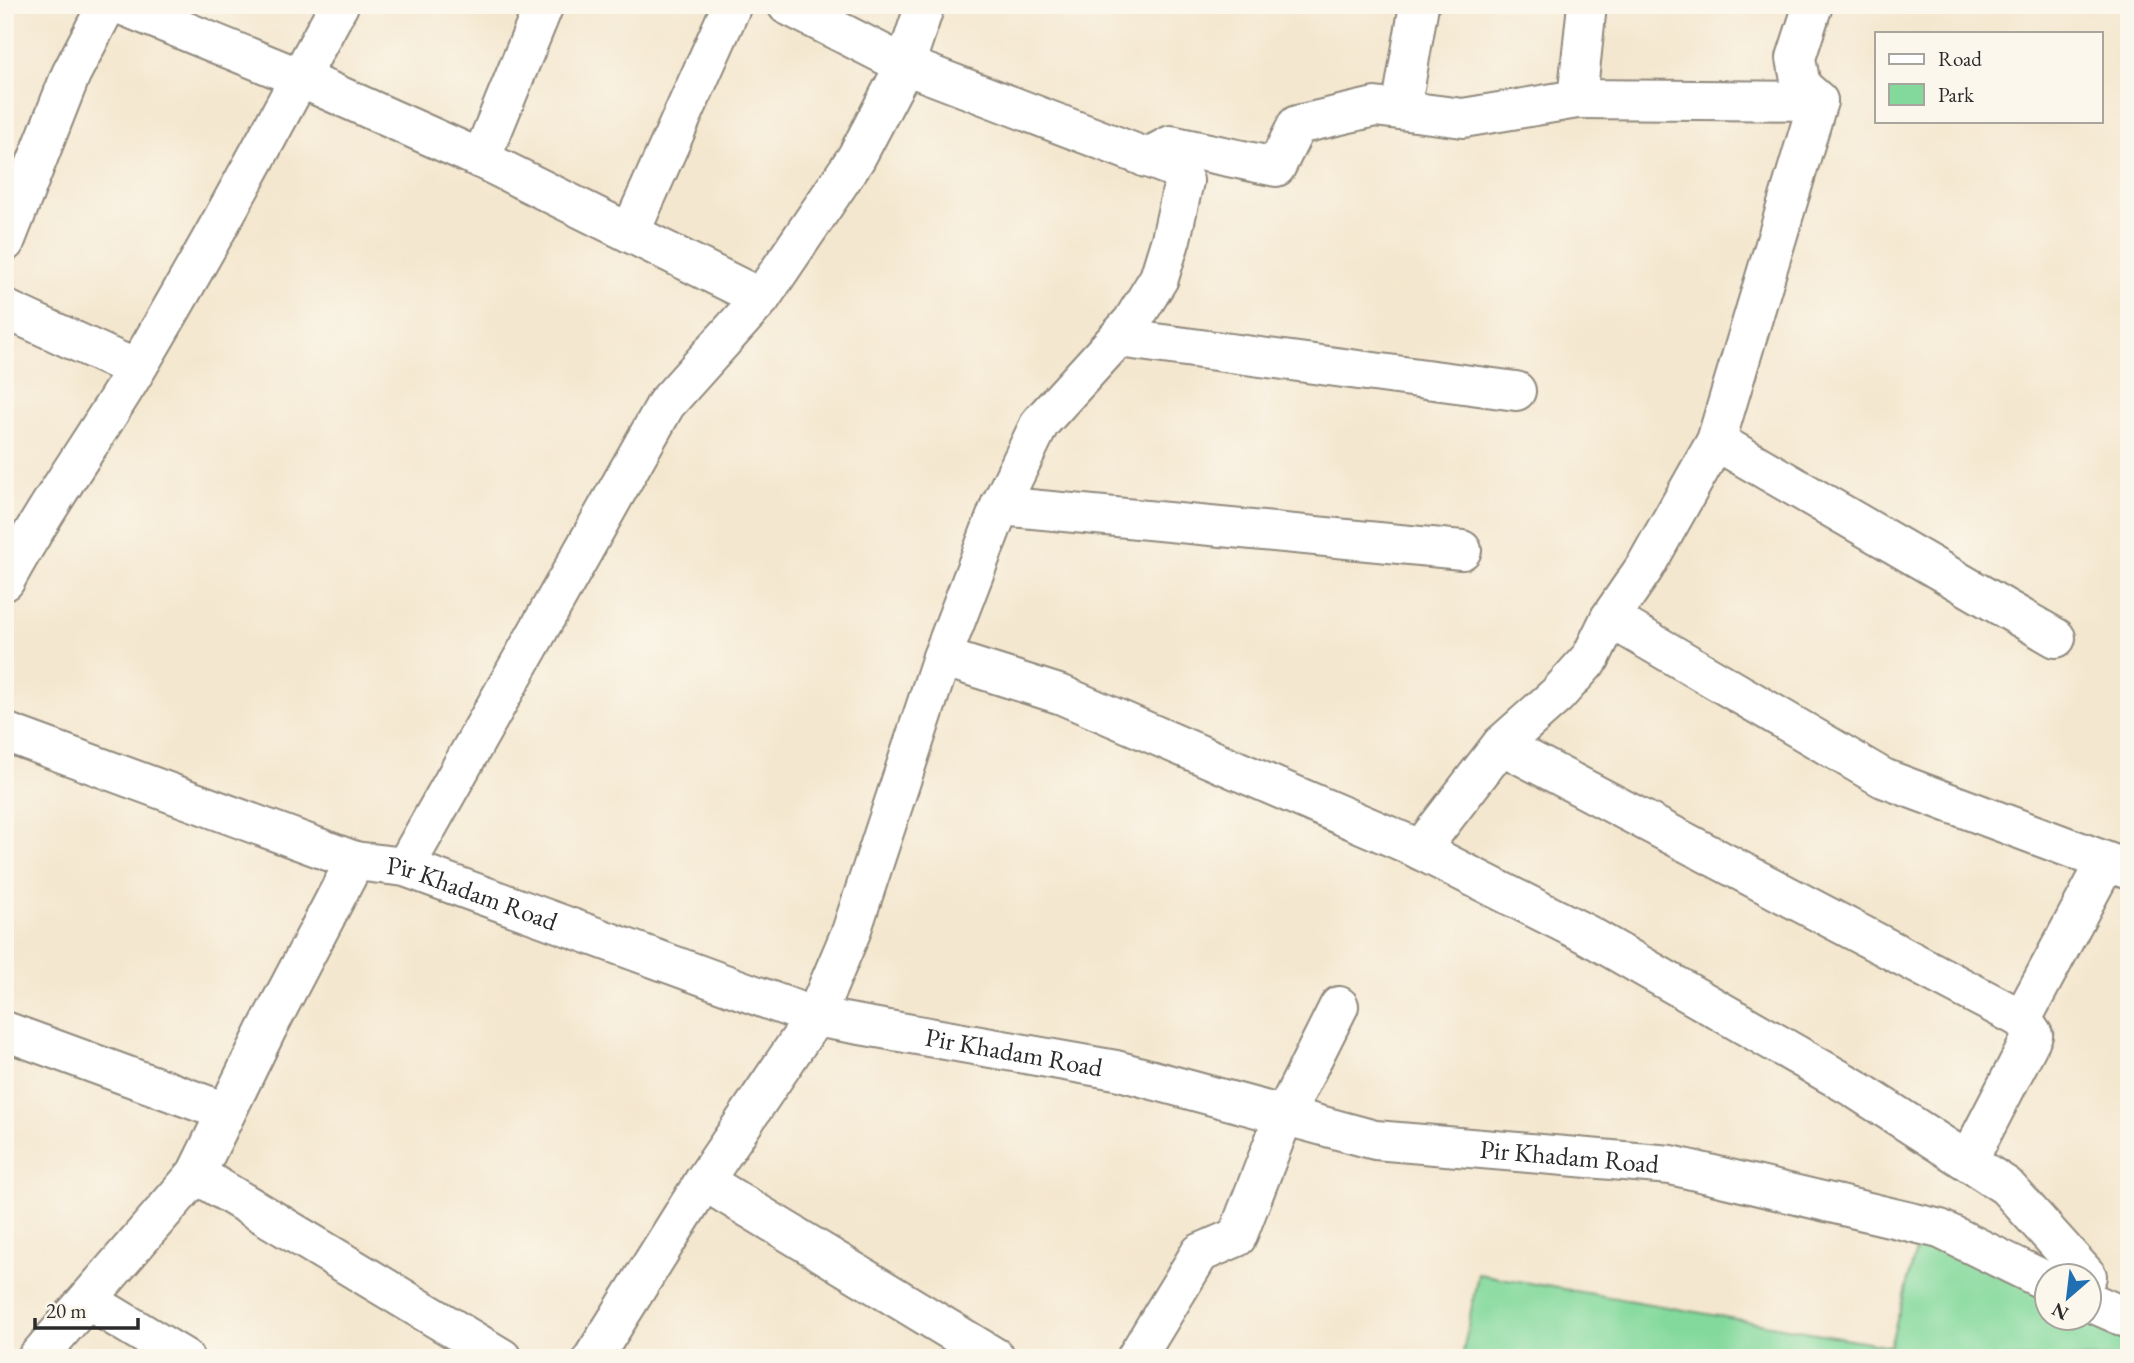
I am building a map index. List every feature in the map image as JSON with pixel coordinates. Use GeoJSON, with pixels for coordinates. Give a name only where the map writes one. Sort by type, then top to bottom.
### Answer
{"type":"FeatureCollection","features":[{"type":"Feature","properties":{"kind":"street"},"geometry":{"type":"LineString","coordinates":[[5,242],[71,74],[107,5]]}},
{"type":"Feature","properties":{"kind":"street"},"geometry":{"type":"LineString","coordinates":[[121,5],[299,78],[481,159],[761,298]]}},
{"type":"Feature","properties":{"kind":"street"},"geometry":{"type":"LineString","coordinates":[[5,581],[17,536],[136,369],[339,5]]}},
{"type":"Feature","properties":{"kind":"street"},"geometry":{"type":"LineString","coordinates":[[481,159],[544,5]]}},
{"type":"Feature","properties":{"kind":"street"},"geometry":{"type":"LineString","coordinates":[[630,233],[732,5]]}},
{"type":"Feature","properties":{"kind":"street"},"geometry":{"type":"LineString","coordinates":[[593,1358],[705,1181],[815,1017],[851,932],[942,657],[1000,506],[1040,423],[1132,323],[1159,278],[1184,181],[1174,168],[905,65],[827,15],[787,5]]}},
{"type":"Feature","properties":{"kind":"street"},"geometry":{"type":"LineString","coordinates":[[405,867],[666,404],[761,298],[856,158],[905,65],[925,5]]}},
{"type":"Feature","properties":{"kind":"street"},"geometry":{"type":"LineString","coordinates":[[1401,110],[1419,5]]}},
{"type":"Feature","properties":{"kind":"street"},"geometry":{"type":"LineString","coordinates":[[1577,99],[1587,5]]}},
{"type":"Feature","properties":{"kind":"street"},"geometry":{"type":"LineString","coordinates":[[1814,5],[1796,58],[1801,86],[1818,101]]}},
{"type":"Feature","properties":{"kind":"street"},"geometry":{"type":"LineString","coordinates":[[1146,158],[1171,145],[1276,167],[1297,125],[1375,107],[1463,118],[1577,99],[1818,101]]}},
{"type":"Feature","properties":{"kind":"street"},"geometry":{"type":"LineString","coordinates":[[1420,850],[1501,745],[1557,695],[1591,657],[1610,618],[1645,567],[1716,441],[1818,101]]}},
{"type":"Feature","properties":{"kind":"street"},"geometry":{"type":"LineString","coordinates":[[5,309],[136,369]]}},
{"type":"Feature","properties":{"kind":"street"},"geometry":{"type":"LineString","coordinates":[[1118,338],[1516,391]]}},
{"type":"Feature","properties":{"kind":"street"},"geometry":{"type":"LineString","coordinates":[[1716,441],[2056,638]]}},
{"type":"Feature","properties":{"kind":"street"},"geometry":{"type":"LineString","coordinates":[[1000,506],[1462,550]]}},
{"type":"Feature","properties":{"kind":"street"},"geometry":{"type":"LineString","coordinates":[[1610,618],[1884,778],[2117,866],[2022,1019]]}},
{"type":"Feature","properties":{"kind":"street"},"geometry":{"type":"LineString","coordinates":[[942,657],[1062,695],[1420,850],[1600,942],[1854,1088],[2006,1186],[2075,1262]]}},
{"type":"Feature","properties":{"kind":"street","name":"Pir Khadam Road"},"geometry":{"type":"LineString","coordinates":[[5,732],[355,861],[405,867],[815,1017],[1116,1070],[1375,1140],[1671,1165],[1940,1229],[2032,1274]]}},
{"type":"Feature","properties":{"kind":"street"},"geometry":{"type":"LineString","coordinates":[[1501,745],[2022,1019],[2034,1035],[1968,1161]]}},
{"type":"Feature","properties":{"kind":"street"},"geometry":{"type":"LineString","coordinates":[[37,1358],[196,1174],[355,861]]}},
{"type":"Feature","properties":{"kind":"street"},"geometry":{"type":"LineString","coordinates":[[1136,1358],[1200,1253],[1237,1237],[1284,1116],[1339,1006]]}},
{"type":"Feature","properties":{"kind":"street"},"geometry":{"type":"LineString","coordinates":[[8,1037],[226,1112]]}},
{"type":"Feature","properties":{"kind":"street"},"geometry":{"type":"LineString","coordinates":[[196,1174],[502,1358]]}},
{"type":"Feature","properties":{"kind":"street"},"geometry":{"type":"LineString","coordinates":[[705,1181],[996,1358]]}},
{"type":"Feature","properties":{"kind":"street"},"geometry":{"type":"LineString","coordinates":[[2102,1291],[2128,1319]]}},
{"type":"Feature","properties":{"kind":"street"},"geometry":{"type":"LineString","coordinates":[[89,1301],[184,1358]]}},
{"type":"Feature","properties":{"kind":"street"},"geometry":{"type":"LineString","coordinates":[[2102,1307],[2128,1319]]}},
{"type":"Feature","properties":{"kind":"green space"},"geometry":{"type":"Polygon","coordinates":[[[1923,1225],[2032,1276],[2032,1332],[2102,1332],[2102,1319],[2129,1319],[2129,1358],[1462,1358],[1478,1274],[1890,1346],[1923,1225]]]}}]}
